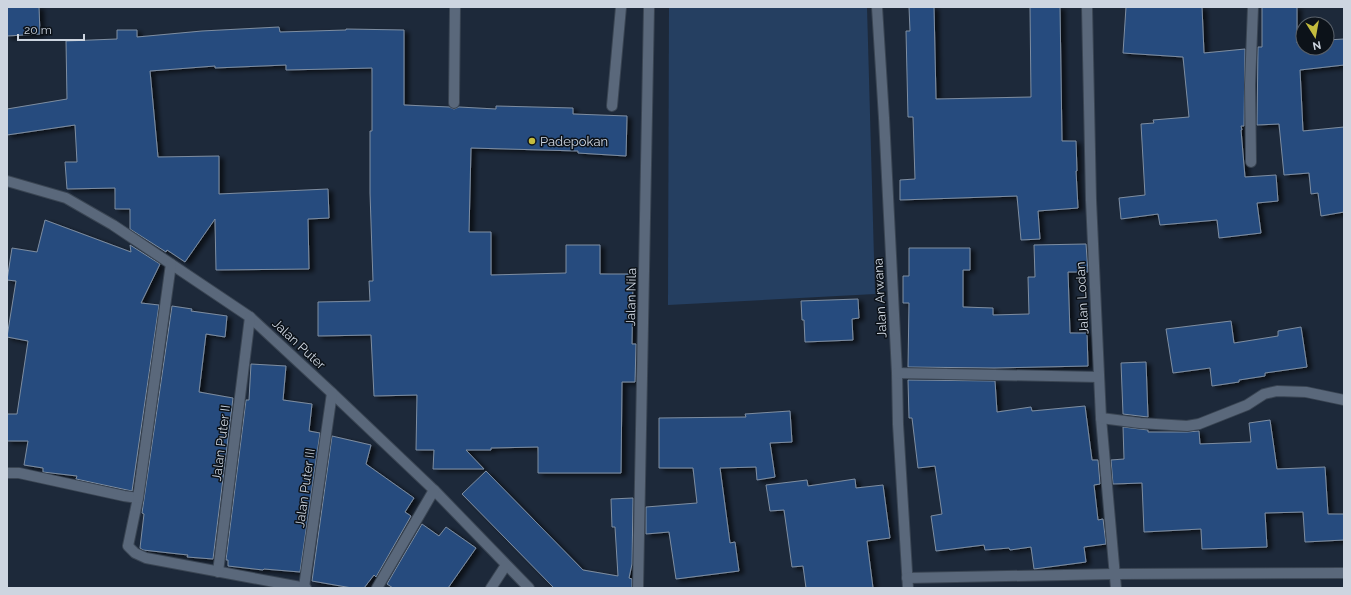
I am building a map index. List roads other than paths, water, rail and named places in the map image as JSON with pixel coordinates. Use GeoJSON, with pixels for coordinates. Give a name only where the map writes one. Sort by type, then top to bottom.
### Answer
{"type":"FeatureCollection","features":[{"type":"Feature","properties":{"kind":"street"},"geometry":{"type":"LineString","coordinates":[[454,103],[455,7]]}},
{"type":"Feature","properties":{"kind":"street"},"geometry":{"type":"LineString","coordinates":[[612,106],[621,7]]}},
{"type":"Feature","properties":{"kind":"street","name":"Jalan Nila"},"geometry":{"type":"LineString","coordinates":[[638,588],[649,7]]}},
{"type":"Feature","properties":{"kind":"street","name":"Jalan Arwana"},"geometry":{"type":"LineString","coordinates":[[877,7],[897,373],[898,424],[908,583]]}},
{"type":"Feature","properties":{"kind":"street","name":"Jalan Lodan"},"geometry":{"type":"LineString","coordinates":[[1087,7],[1090,200],[1101,418],[1116,588]]}},
{"type":"Feature","properties":{"kind":"street"},"geometry":{"type":"LineString","coordinates":[[1251,162],[1250,85],[1253,7]]}},
{"type":"Feature","properties":{"kind":"street","name":"Jalan Puter"},"geometry":{"type":"LineString","coordinates":[[7,181],[66,198],[113,225],[250,317],[332,392],[434,490],[529,588]]}},
{"type":"Feature","properties":{"kind":"street"},"geometry":{"type":"LineString","coordinates":[[171,264],[138,498],[128,546],[131,551],[146,558],[305,588]]}},
{"type":"Feature","properties":{"kind":"street","name":"Jalan Puter II"},"geometry":{"type":"LineString","coordinates":[[218,572],[250,317]]}},
{"type":"Feature","properties":{"kind":"street"},"geometry":{"type":"LineString","coordinates":[[897,373],[1099,377]]}},
{"type":"Feature","properties":{"kind":"street"},"geometry":{"type":"LineString","coordinates":[[1101,418],[1140,423],[1187,426],[1199,424],[1247,405],[1264,394],[1277,391],[1306,392],[1344,400]]}},
{"type":"Feature","properties":{"kind":"street","name":"Jalan Puter III"},"geometry":{"type":"LineString","coordinates":[[305,588],[332,392]]}},
{"type":"Feature","properties":{"kind":"street"},"geometry":{"type":"LineString","coordinates":[[7,473],[19,473],[138,498]]}},
{"type":"Feature","properties":{"kind":"street"},"geometry":{"type":"LineString","coordinates":[[377,588],[434,490]]}},
{"type":"Feature","properties":{"kind":"street"},"geometry":{"type":"LineString","coordinates":[[491,588],[506,565]]}},
{"type":"Feature","properties":{"kind":"street"},"geometry":{"type":"LineString","coordinates":[[908,583],[1114,574],[1344,573]]}},
{"type":"Feature","properties":{"kind":"place","name":"Padepokan"},"geometry":{"type":"Point","coordinates":[532,141]}}]}
